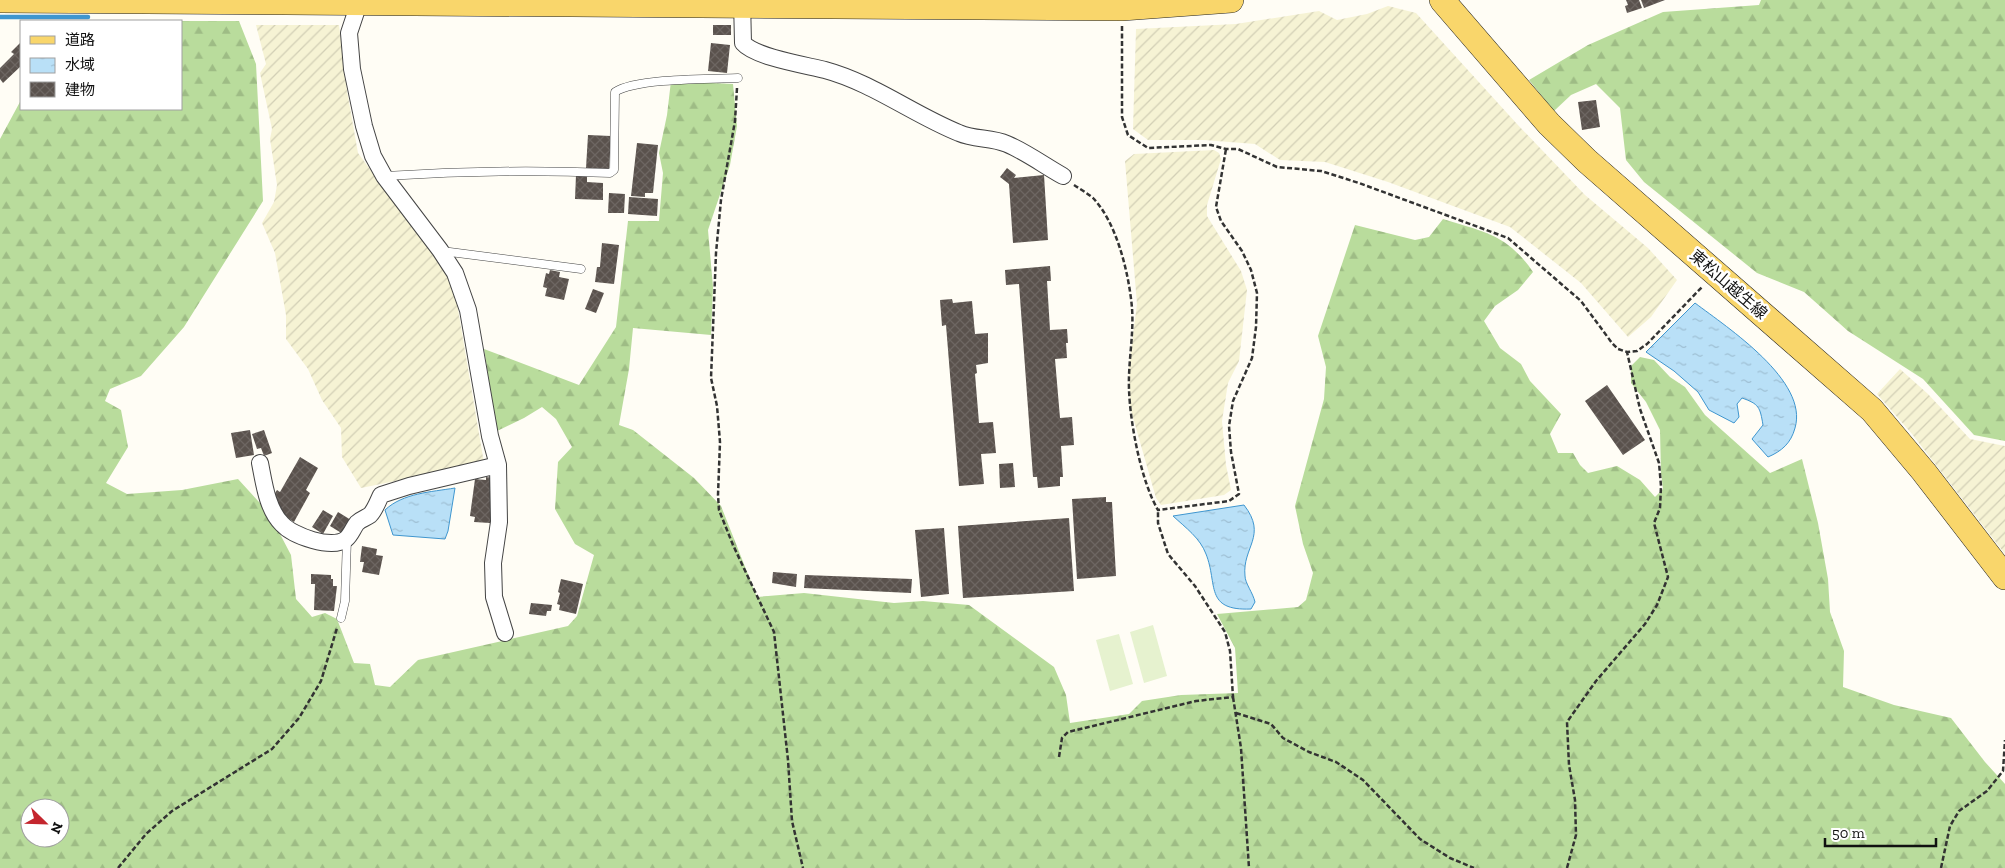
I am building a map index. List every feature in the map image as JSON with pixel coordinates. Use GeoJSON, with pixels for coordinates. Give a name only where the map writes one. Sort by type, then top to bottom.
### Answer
{"type":"FeatureCollection","features":[{"type":"Feature","properties":{"kind":"main road"},"geometry":{"type":"LineString","coordinates":[[0,0],[742,3],[1122,8],[1231,0]]}},
{"type":"Feature","properties":{"kind":"main road","name":"東松山越生線"},"geometry":{"type":"LineString","coordinates":[[1446,1],[1549,124],[1587,161],[1872,410],[1924,472],[2005,577]]}},
{"type":"Feature","properties":{"kind":"street"},"geometry":{"type":"LineString","coordinates":[[360,2],[349,33],[352,69],[364,126],[373,156],[384,176],[455,273],[468,310],[490,436],[498,465],[499,522],[494,563],[494,597],[505,633]]}},
{"type":"Feature","properties":{"kind":"street"},"geometry":{"type":"LineString","coordinates":[[742,3],[743,43],[748,48],[779,59],[833,72],[895,99],[958,133],[972,137],[990,138],[1008,144],[1063,176]]}},
{"type":"Feature","properties":{"kind":"street"},"geometry":{"type":"LineString","coordinates":[[260,463],[267,494],[281,524],[291,532],[324,543],[341,541],[346,538],[358,522],[371,515],[381,494],[498,465]]}},
{"type":"Feature","properties":{"kind":"lane"},"geometry":{"type":"LineString","coordinates":[[384,176],[443,172],[569,171],[610,173],[614,170],[616,92],[634,84],[738,78]]}},
{"type":"Feature","properties":{"kind":"lane"},"geometry":{"type":"LineString","coordinates":[[440,250],[581,268]]}},
{"type":"Feature","properties":{"kind":"lane"},"geometry":{"type":"LineString","coordinates":[[340,618],[345,601],[346,538]]}},
{"type":"Feature","properties":{"kind":"path"},"geometry":{"type":"LineString","coordinates":[[1122,8],[1122,117],[1128,135],[1148,148],[1211,144],[1226,149],[1238,149],[1276,167],[1321,171],[1359,183],[1508,238],[1581,301],[1612,343],[1618,349],[1627,352],[1637,351],[1647,344],[1716,273]]}},
{"type":"Feature","properties":{"kind":"path"},"geometry":{"type":"LineString","coordinates":[[738,78],[735,120],[722,200],[716,253],[711,378],[717,406],[720,442],[718,495],[720,510],[733,545],[774,632],[788,760],[792,822],[803,868]]}},
{"type":"Feature","properties":{"kind":"path"},"geometry":{"type":"LineString","coordinates":[[1158,510],[1229,501],[1239,494],[1231,452],[1229,426],[1233,401],[1252,358],[1256,327],[1257,293],[1251,270],[1242,251],[1222,221],[1216,207],[1226,149]]}},
{"type":"Feature","properties":{"kind":"path"},"geometry":{"type":"LineString","coordinates":[[1063,176],[1093,198],[1106,216],[1116,237],[1124,264],[1132,309],[1129,387],[1132,424],[1150,496],[1158,510],[1158,523],[1168,554],[1195,586],[1225,632],[1230,651],[1241,748],[1249,868]]}},
{"type":"Feature","properties":{"kind":"path"},"geometry":{"type":"LineString","coordinates":[[1567,868],[1576,835],[1575,800],[1569,765],[1567,722],[1596,681],[1646,624],[1657,605],[1668,577],[1654,523],[1660,508],[1659,463],[1640,409],[1627,352]]}},
{"type":"Feature","properties":{"kind":"path"},"geometry":{"type":"LineString","coordinates":[[118,868],[146,834],[172,811],[272,749],[299,718],[321,681],[340,618]]}},
{"type":"Feature","properties":{"kind":"path"},"geometry":{"type":"LineString","coordinates":[[1059,757],[1062,738],[1068,732],[1196,701],[1234,697]]}},
{"type":"Feature","properties":{"kind":"path"},"geometry":{"type":"LineString","coordinates":[[1236,713],[1271,724],[1283,738],[1308,752],[1336,762],[1363,780],[1420,839],[1450,858],[1474,868]]}},
{"type":"Feature","properties":{"kind":"path"},"geometry":{"type":"LineString","coordinates":[[1941,868],[1950,826],[1959,811],[1986,791],[2003,771],[2005,740]]}},
{"type":"Feature","properties":{"kind":"shaded area"},"geometry":{"type":"Polygon","coordinates":[[[1388,6],[1416,13],[1517,124],[1585,195],[1648,248],[1677,280],[1651,317],[1628,337],[1581,283],[1510,227],[1388,182],[1325,162],[1280,160],[1255,144],[1204,140],[1148,140],[1133,129],[1136,29],[1236,24],[1319,11],[1337,20],[1367,14],[1388,6]]]}},
{"type":"Feature","properties":{"kind":"shaded area"},"geometry":{"type":"Polygon","coordinates":[[[256,25],[339,25],[347,91],[358,153],[442,267],[455,292],[484,463],[361,488],[342,457],[341,428],[322,400],[308,369],[286,339],[286,315],[275,253],[262,223],[274,202],[277,185],[270,139],[272,129],[260,73],[266,64],[256,25]]]}},
{"type":"Feature","properties":{"kind":"shaded area"},"geometry":{"type":"Polygon","coordinates":[[[1214,150],[1219,153],[1221,159],[1207,205],[1207,216],[1241,271],[1247,290],[1239,361],[1228,383],[1222,421],[1226,465],[1231,490],[1224,495],[1161,505],[1156,498],[1130,407],[1129,366],[1137,304],[1125,161],[1134,154],[1214,150]]]}},
{"type":"Feature","properties":{"kind":"shaded area"},"geometry":{"type":"Polygon","coordinates":[[[1900,369],[1928,394],[1970,439],[2005,446],[2005,554],[1912,434],[1877,394],[1900,369]]]}},
{"type":"Feature","properties":{"kind":"green space"},"geometry":{"type":"Polygon","coordinates":[[[1761,0],[2005,0],[2005,441],[1974,435],[1923,379],[1848,331],[1804,292],[1757,273],[1644,182],[1626,160],[1620,108],[1596,84],[1571,95],[1554,111],[1529,80],[1588,45],[1663,12],[1759,5],[1761,0]]]}},
{"type":"Feature","properties":{"kind":"green space"},"geometry":{"type":"Polygon","coordinates":[[[182,21],[239,21],[256,64],[263,201],[184,327],[141,376],[110,389],[105,401],[121,410],[128,447],[106,483],[127,494],[182,490],[238,479],[269,513],[291,555],[296,599],[312,617],[325,613],[337,619],[354,663],[370,664],[375,685],[390,687],[418,660],[568,626],[577,616],[594,555],[575,544],[555,509],[558,462],[572,447],[556,419],[542,407],[497,431],[484,349],[579,385],[616,327],[628,221],[659,221],[663,173],[659,153],[667,115],[671,81],[733,84],[737,126],[730,165],[708,230],[713,287],[711,335],[633,328],[629,369],[619,425],[633,430],[694,478],[721,506],[757,597],[804,593],[894,603],[923,601],[969,605],[1054,667],[1066,695],[1070,723],[1129,714],[1142,701],[1181,695],[1238,693],[1235,648],[1217,614],[1298,607],[1306,600],[1313,573],[1303,544],[1295,506],[1324,399],[1326,367],[1318,336],[1355,225],[1415,240],[1429,237],[1443,219],[1494,236],[1514,250],[1533,272],[1518,290],[1495,306],[1484,321],[1500,348],[1521,364],[1530,381],[1561,414],[1550,434],[1558,453],[1573,453],[1580,465],[1588,473],[1617,466],[1640,480],[1655,497],[1663,489],[1660,430],[1646,402],[1631,383],[1631,366],[1640,357],[1654,360],[1670,377],[1685,387],[1705,415],[1770,473],[1802,459],[1818,523],[1828,579],[1830,612],[1844,651],[1843,687],[1894,705],[1951,718],[1985,762],[2005,784],[2005,868],[0,868],[0,139],[20,102],[20,110],[182,110],[182,21]]]}},
{"type":"Feature","properties":{"kind":"green space"},"geometry":{"type":"Polygon","coordinates":[[[1153,625],[1167,676],[1144,683],[1130,632],[1153,625]]]}},
{"type":"Feature","properties":{"kind":"green space"},"geometry":{"type":"Polygon","coordinates":[[[1119,634],[1133,684],[1110,691],[1096,640],[1119,634]]]}},
{"type":"Feature","properties":{"kind":"water"},"geometry":{"type":"Polygon","coordinates":[[[1695,303],[1727,326],[1763,357],[1790,392],[1796,410],[1795,428],[1788,442],[1773,455],[1768,457],[1752,439],[1763,425],[1760,410],[1755,404],[1742,398],[1737,404],[1739,417],[1734,423],[1709,410],[1698,392],[1674,371],[1646,352],[1695,303]]]}},
{"type":"Feature","properties":{"kind":"water"},"geometry":{"type":"Polygon","coordinates":[[[455,488],[445,539],[393,535],[385,510],[392,504],[418,494],[455,488]]]}},
{"type":"Feature","properties":{"kind":"water"},"geometry":{"type":"Polygon","coordinates":[[[1244,505],[1254,525],[1254,533],[1245,566],[1245,579],[1255,602],[1251,609],[1236,608],[1226,605],[1219,600],[1215,594],[1209,565],[1203,548],[1192,534],[1173,516],[1244,505]]]}},
{"type":"Feature","properties":{"kind":"building"},"geometry":{"type":"Polygon","coordinates":[[[1626,0],[1639,0],[1642,8],[1627,13],[1625,6],[1628,5],[1626,0]]]}},
{"type":"Feature","properties":{"kind":"building"},"geometry":{"type":"Polygon","coordinates":[[[1641,0],[1665,0],[1644,8],[1641,0]]]}},
{"type":"Feature","properties":{"kind":"building"},"geometry":{"type":"Polygon","coordinates":[[[713,25],[731,25],[731,35],[713,35],[713,25]]]}},
{"type":"Feature","properties":{"kind":"building"},"geometry":{"type":"Polygon","coordinates":[[[20,43],[20,67],[3,83],[0,79],[0,68],[14,54],[11,52],[20,43]]]}},
{"type":"Feature","properties":{"kind":"building"},"geometry":{"type":"Polygon","coordinates":[[[711,43],[730,45],[727,73],[708,71],[711,43]]]}},
{"type":"Feature","properties":{"kind":"building"},"geometry":{"type":"Polygon","coordinates":[[[1596,100],[1600,127],[1582,130],[1578,102],[1596,100]]]}},
{"type":"Feature","properties":{"kind":"building"},"geometry":{"type":"Polygon","coordinates":[[[588,135],[611,136],[609,169],[586,168],[588,135]]]}},
{"type":"Feature","properties":{"kind":"building"},"geometry":{"type":"Polygon","coordinates":[[[637,143],[658,145],[653,193],[645,193],[645,197],[631,196],[637,143]]]}},
{"type":"Feature","properties":{"kind":"building"},"geometry":{"type":"Polygon","coordinates":[[[1007,168],[1016,175],[1014,178],[1044,175],[1048,240],[1013,243],[1009,184],[1000,177],[1007,168]]]}},
{"type":"Feature","properties":{"kind":"building"},"geometry":{"type":"Polygon","coordinates":[[[576,175],[587,176],[587,182],[603,183],[603,200],[575,199],[576,175]]]}},
{"type":"Feature","properties":{"kind":"building"},"geometry":{"type":"Polygon","coordinates":[[[609,193],[625,194],[624,213],[608,213],[609,193]]]}},
{"type":"Feature","properties":{"kind":"building"},"geometry":{"type":"Polygon","coordinates":[[[629,197],[658,199],[657,216],[628,214],[629,197]]]}},
{"type":"Feature","properties":{"kind":"building"},"geometry":{"type":"Polygon","coordinates":[[[602,243],[619,245],[614,284],[595,282],[597,267],[600,267],[602,243]]]}},
{"type":"Feature","properties":{"kind":"building"},"geometry":{"type":"Polygon","coordinates":[[[1050,266],[1051,281],[1047,281],[1050,330],[1067,329],[1068,343],[1066,343],[1067,358],[1055,359],[1060,418],[1072,417],[1074,445],[1061,446],[1063,477],[1060,477],[1060,486],[1038,488],[1037,477],[1033,477],[1019,284],[1006,285],[1005,270],[1050,266]]]}},
{"type":"Feature","properties":{"kind":"building"},"geometry":{"type":"Polygon","coordinates":[[[550,270],[560,272],[559,277],[569,279],[564,300],[545,296],[547,288],[543,287],[546,273],[549,274],[550,270]]]}},
{"type":"Feature","properties":{"kind":"building"},"geometry":{"type":"Polygon","coordinates":[[[593,289],[604,293],[596,313],[585,309],[593,289]]]}},
{"type":"Feature","properties":{"kind":"building"},"geometry":{"type":"Polygon","coordinates":[[[952,299],[953,303],[972,301],[975,334],[988,333],[988,363],[976,365],[977,373],[975,374],[979,423],[993,422],[996,453],[981,454],[984,484],[959,486],[946,325],[942,326],[940,300],[952,299]]]}},
{"type":"Feature","properties":{"kind":"building"},"geometry":{"type":"Polygon","coordinates":[[[1607,385],[1645,440],[1623,455],[1585,401],[1607,385]]]}},
{"type":"Feature","properties":{"kind":"building"},"geometry":{"type":"Polygon","coordinates":[[[250,430],[254,455],[236,458],[231,433],[250,430]]]}},
{"type":"Feature","properties":{"kind":"building"},"geometry":{"type":"Polygon","coordinates":[[[264,430],[272,453],[264,456],[261,448],[257,449],[252,434],[264,430]]]}},
{"type":"Feature","properties":{"kind":"building"},"geometry":{"type":"Polygon","coordinates":[[[300,457],[318,468],[306,490],[310,493],[294,522],[282,515],[272,498],[277,490],[280,492],[300,457]]]}},
{"type":"Feature","properties":{"kind":"building"},"geometry":{"type":"Polygon","coordinates":[[[1013,463],[1015,487],[1000,488],[999,464],[1013,463]]]}},
{"type":"Feature","properties":{"kind":"building"},"geometry":{"type":"Polygon","coordinates":[[[486,477],[495,478],[490,523],[474,522],[475,517],[470,516],[475,479],[486,480],[486,477]]]}},
{"type":"Feature","properties":{"kind":"building"},"geometry":{"type":"Polygon","coordinates":[[[1106,497],[1106,502],[1112,502],[1116,576],[1077,579],[1072,499],[1106,497]]]}},
{"type":"Feature","properties":{"kind":"building"},"geometry":{"type":"Polygon","coordinates":[[[323,510],[333,516],[323,534],[312,527],[323,510]]]}},
{"type":"Feature","properties":{"kind":"building"},"geometry":{"type":"Polygon","coordinates":[[[338,512],[351,520],[343,534],[330,526],[338,512]]]}},
{"type":"Feature","properties":{"kind":"building"},"geometry":{"type":"Polygon","coordinates":[[[1069,518],[1074,591],[963,598],[958,526],[1069,518]]]}},
{"type":"Feature","properties":{"kind":"building"},"geometry":{"type":"Polygon","coordinates":[[[944,528],[949,594],[921,597],[915,530],[944,528]]]}},
{"type":"Feature","properties":{"kind":"building"},"geometry":{"type":"Polygon","coordinates":[[[362,546],[377,549],[376,555],[383,556],[379,575],[362,572],[364,562],[360,562],[362,546]]]}},
{"type":"Feature","properties":{"kind":"building"},"geometry":{"type":"Polygon","coordinates":[[[773,572],[797,574],[796,587],[772,583],[773,572]]]}},
{"type":"Feature","properties":{"kind":"building"},"geometry":{"type":"Polygon","coordinates":[[[311,574],[331,575],[333,586],[337,586],[334,611],[314,610],[315,584],[311,584],[311,574]]]}},
{"type":"Feature","properties":{"kind":"building"},"geometry":{"type":"Polygon","coordinates":[[[805,575],[912,579],[911,593],[804,588],[805,575]]]}},
{"type":"Feature","properties":{"kind":"building"},"geometry":{"type":"Polygon","coordinates":[[[561,579],[583,584],[576,614],[559,610],[560,605],[557,604],[561,579]]]}},
{"type":"Feature","properties":{"kind":"building"},"geometry":{"type":"Polygon","coordinates":[[[531,603],[552,605],[551,611],[547,611],[546,616],[529,614],[531,603]]]}},
{"type":"Feature","properties":{"kind":"waterway"},"geometry":{"type":"LineString","coordinates":[[0,17],[88,17]]}}]}
